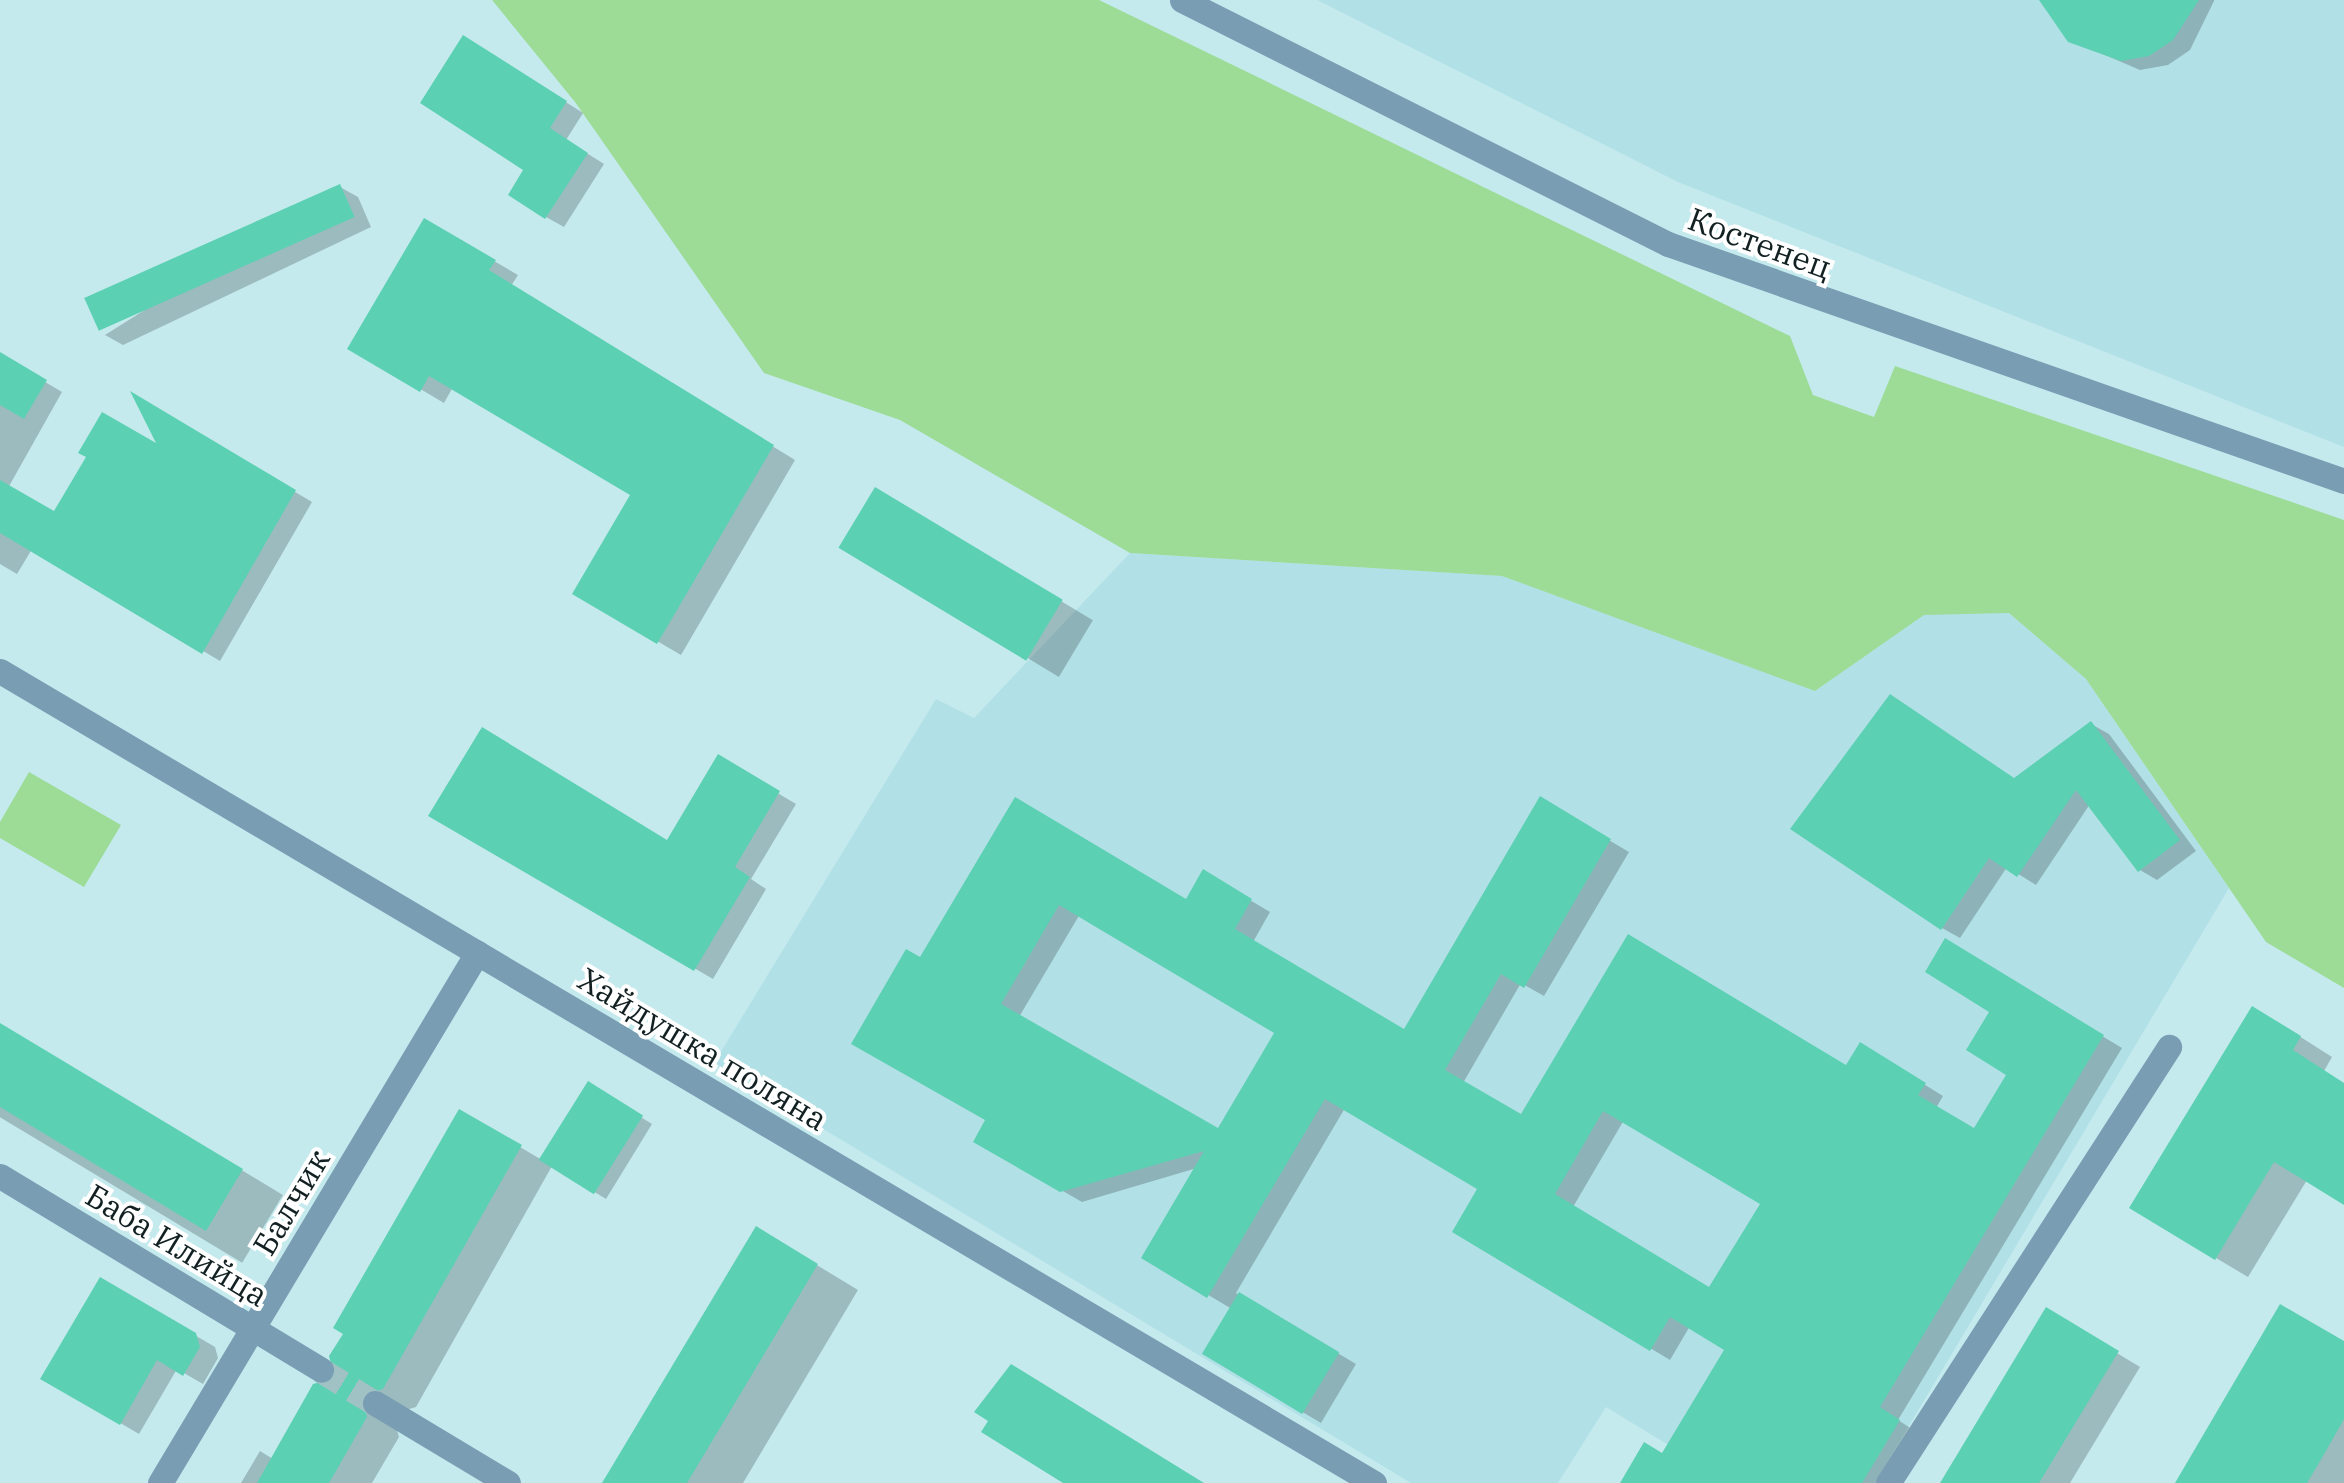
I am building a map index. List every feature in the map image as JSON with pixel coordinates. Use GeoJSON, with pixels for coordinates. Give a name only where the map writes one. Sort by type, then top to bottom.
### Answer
{"type":"FeatureCollection","features":[{"type":"Feature","properties":{"kind":"street","name":"Костенец"},"geometry":{"type":"LineString","coordinates":[[1182,0],[1668,244],[2344,480]]}},
{"type":"Feature","properties":{"kind":"street","name":"Хайдушка поляна"},"geometry":{"type":"LineString","coordinates":[[0,671],[1374,1483]]}},
{"type":"Feature","properties":{"kind":"street","name":"Балчик"},"geometry":{"type":"LineString","coordinates":[[160,1483],[477,953]]}},
{"type":"Feature","properties":{"kind":"street"},"geometry":{"type":"LineString","coordinates":[[1888,1483],[2169,1047]]}},
{"type":"Feature","properties":{"kind":"street","name":"Баба Илийца"},"geometry":{"type":"LineString","coordinates":[[0,1176],[321,1370]]}},
{"type":"Feature","properties":{"kind":"street"},"geometry":{"type":"LineString","coordinates":[[376,1403],[508,1483]]}},
{"type":"Feature","properties":{"kind":"shaded area"},"geometry":{"type":"Polygon","coordinates":[[[1317,0],[2344,0],[2344,447],[1678,182],[1317,0]]]}},
{"type":"Feature","properties":{"kind":"shaded area"},"geometry":{"type":"Polygon","coordinates":[[[1130,553],[1503,576],[1815,691],[1925,614],[2009,613],[2086,679],[2229,888],[1875,1483],[1731,1483],[1606,1407],[1558,1483],[1411,1483],[714,1063],[936,699],[974,718],[1130,553]]]}},
{"type":"Feature","properties":{"kind":"green space"},"geometry":{"type":"Polygon","coordinates":[[[492,0],[1099,0],[1790,336],[1813,395],[1874,417],[1895,366],[2344,520],[2344,988],[2266,942],[2086,679],[2009,613],[1924,615],[1815,691],[1502,576],[1130,553],[900,420],[764,373],[575,102],[492,0]]]}},
{"type":"Feature","properties":{"kind":"green space"},"geometry":{"type":"Polygon","coordinates":[[[29,772],[121,825],[84,887],[0,838],[0,822],[29,772]]]}},
{"type":"Feature","properties":{"kind":"building"},"geometry":{"type":"Polygon","coordinates":[[[2039,0],[2199,0],[2173,40],[2149,56],[2121,61],[2068,42],[2039,0]]]}},
{"type":"Feature","properties":{"kind":"building"},"geometry":{"type":"Polygon","coordinates":[[[463,35],[567,101],[550,128],[588,153],[545,219],[508,195],[523,170],[420,103],[463,35]]]}},
{"type":"Feature","properties":{"kind":"building"},"geometry":{"type":"Polygon","coordinates":[[[340,184],[355,217],[99,331],[84,298],[340,184]]]}},
{"type":"Feature","properties":{"kind":"building"},"geometry":{"type":"Polygon","coordinates":[[[424,218],[496,260],[489,270],[774,445],[657,644],[572,594],[630,495],[429,376],[420,392],[347,349],[424,218]]]}},
{"type":"Feature","properties":{"kind":"building"},"geometry":{"type":"Polygon","coordinates":[[[0,352],[47,380],[24,419],[0,405],[0,352]]]}},
{"type":"Feature","properties":{"kind":"building"},"geometry":{"type":"Polygon","coordinates":[[[130,391],[296,490],[202,654],[0,533],[0,480],[54,511],[86,457],[78,453],[102,412],[156,443],[130,391]]]}},
{"type":"Feature","properties":{"kind":"building"},"geometry":{"type":"Polygon","coordinates":[[[875,487],[1063,600],[1026,661],[838,548],[875,487]]]}},
{"type":"Feature","properties":{"kind":"building"},"geometry":{"type":"Polygon","coordinates":[[[1890,694],[2014,778],[2091,721],[2180,840],[2138,872],[2076,790],[2017,877],[1989,858],[1941,930],[1790,829],[1890,694]]]}},
{"type":"Feature","properties":{"kind":"building"},"geometry":{"type":"Polygon","coordinates":[[[482,727],[667,840],[718,754],[780,791],[735,867],[750,877],[694,971],[428,816],[482,727]]]}},
{"type":"Feature","properties":{"kind":"building"},"geometry":{"type":"Polygon","coordinates":[[[1540,796],[1611,839],[1524,988],[1501,974],[1445,1070],[1521,1114],[1628,934],[1846,1065],[1860,1042],[1926,1083],[1918,1095],[1974,1128],[2006,1075],[1966,1050],[1989,1012],[1925,972],[1945,938],[2104,1035],[1880,1407],[1900,1420],[1862,1483],[1620,1483],[1644,1442],[1662,1453],[1724,1350],[1670,1317],[1650,1351],[1452,1232],[1477,1189],[1325,1099],[1207,1298],[1141,1258],[1204,1151],[1060,1192],[973,1142],[985,1120],[851,1044],[906,949],[920,957],[1015,797],[1186,899],[1203,869],[1252,899],[1235,929],[1404,1029],[1540,796]],[[1059,905],[1001,1004],[1218,1128],[1274,1033],[1059,905]],[[1603,1111],[1555,1194],[1709,1287],[1760,1204],[1603,1111]]]}},
{"type":"Feature","properties":{"kind":"building"},"geometry":{"type":"Polygon","coordinates":[[[2252,1006],[2301,1036],[2293,1050],[2344,1083],[2344,1205],[2274,1162],[2215,1260],[2129,1208],[2252,1006]]]}},
{"type":"Feature","properties":{"kind":"building"},"geometry":{"type":"Polygon","coordinates":[[[0,1023],[243,1169],[206,1231],[0,1107],[0,1023]]]}},
{"type":"Feature","properties":{"kind":"building"},"geometry":{"type":"Polygon","coordinates":[[[588,1081],[643,1115],[594,1194],[539,1160],[588,1081]]]}},
{"type":"Feature","properties":{"kind":"building"},"geometry":{"type":"Polygon","coordinates":[[[459,1109],[522,1145],[383,1389],[361,1396],[367,1417],[329,1483],[257,1483],[313,1384],[335,1378],[329,1356],[343,1334],[333,1328],[459,1109]]]}},
{"type":"Feature","properties":{"kind":"building"},"geometry":{"type":"Polygon","coordinates":[[[756,1226],[818,1264],[687,1483],[602,1483],[756,1226]]]}},
{"type":"Feature","properties":{"kind":"building"},"geometry":{"type":"Polygon","coordinates":[[[100,1277],[196,1333],[200,1347],[183,1376],[157,1360],[120,1425],[40,1379],[100,1277]]]}},
{"type":"Feature","properties":{"kind":"building"},"geometry":{"type":"Polygon","coordinates":[[[1239,1292],[1339,1352],[1302,1414],[1202,1354],[1239,1292]]]}},
{"type":"Feature","properties":{"kind":"building"},"geometry":{"type":"Polygon","coordinates":[[[2280,1304],[2344,1341],[2344,1419],[2326,1451],[2307,1483],[2175,1483],[2280,1304]]]}},
{"type":"Feature","properties":{"kind":"building"},"geometry":{"type":"Polygon","coordinates":[[[2046,1307],[2119,1351],[2039,1483],[1940,1483],[2046,1307]]]}},
{"type":"Feature","properties":{"kind":"building"},"geometry":{"type":"Polygon","coordinates":[[[1011,1364],[1204,1483],[1063,1483],[981,1432],[988,1421],[974,1412],[1011,1364]]]}},
{"type":"Feature","properties":{"kind":"tunnel"},"geometry":{"type":"LineString","coordinates":[[321,1370],[375,1403]]}}]}
